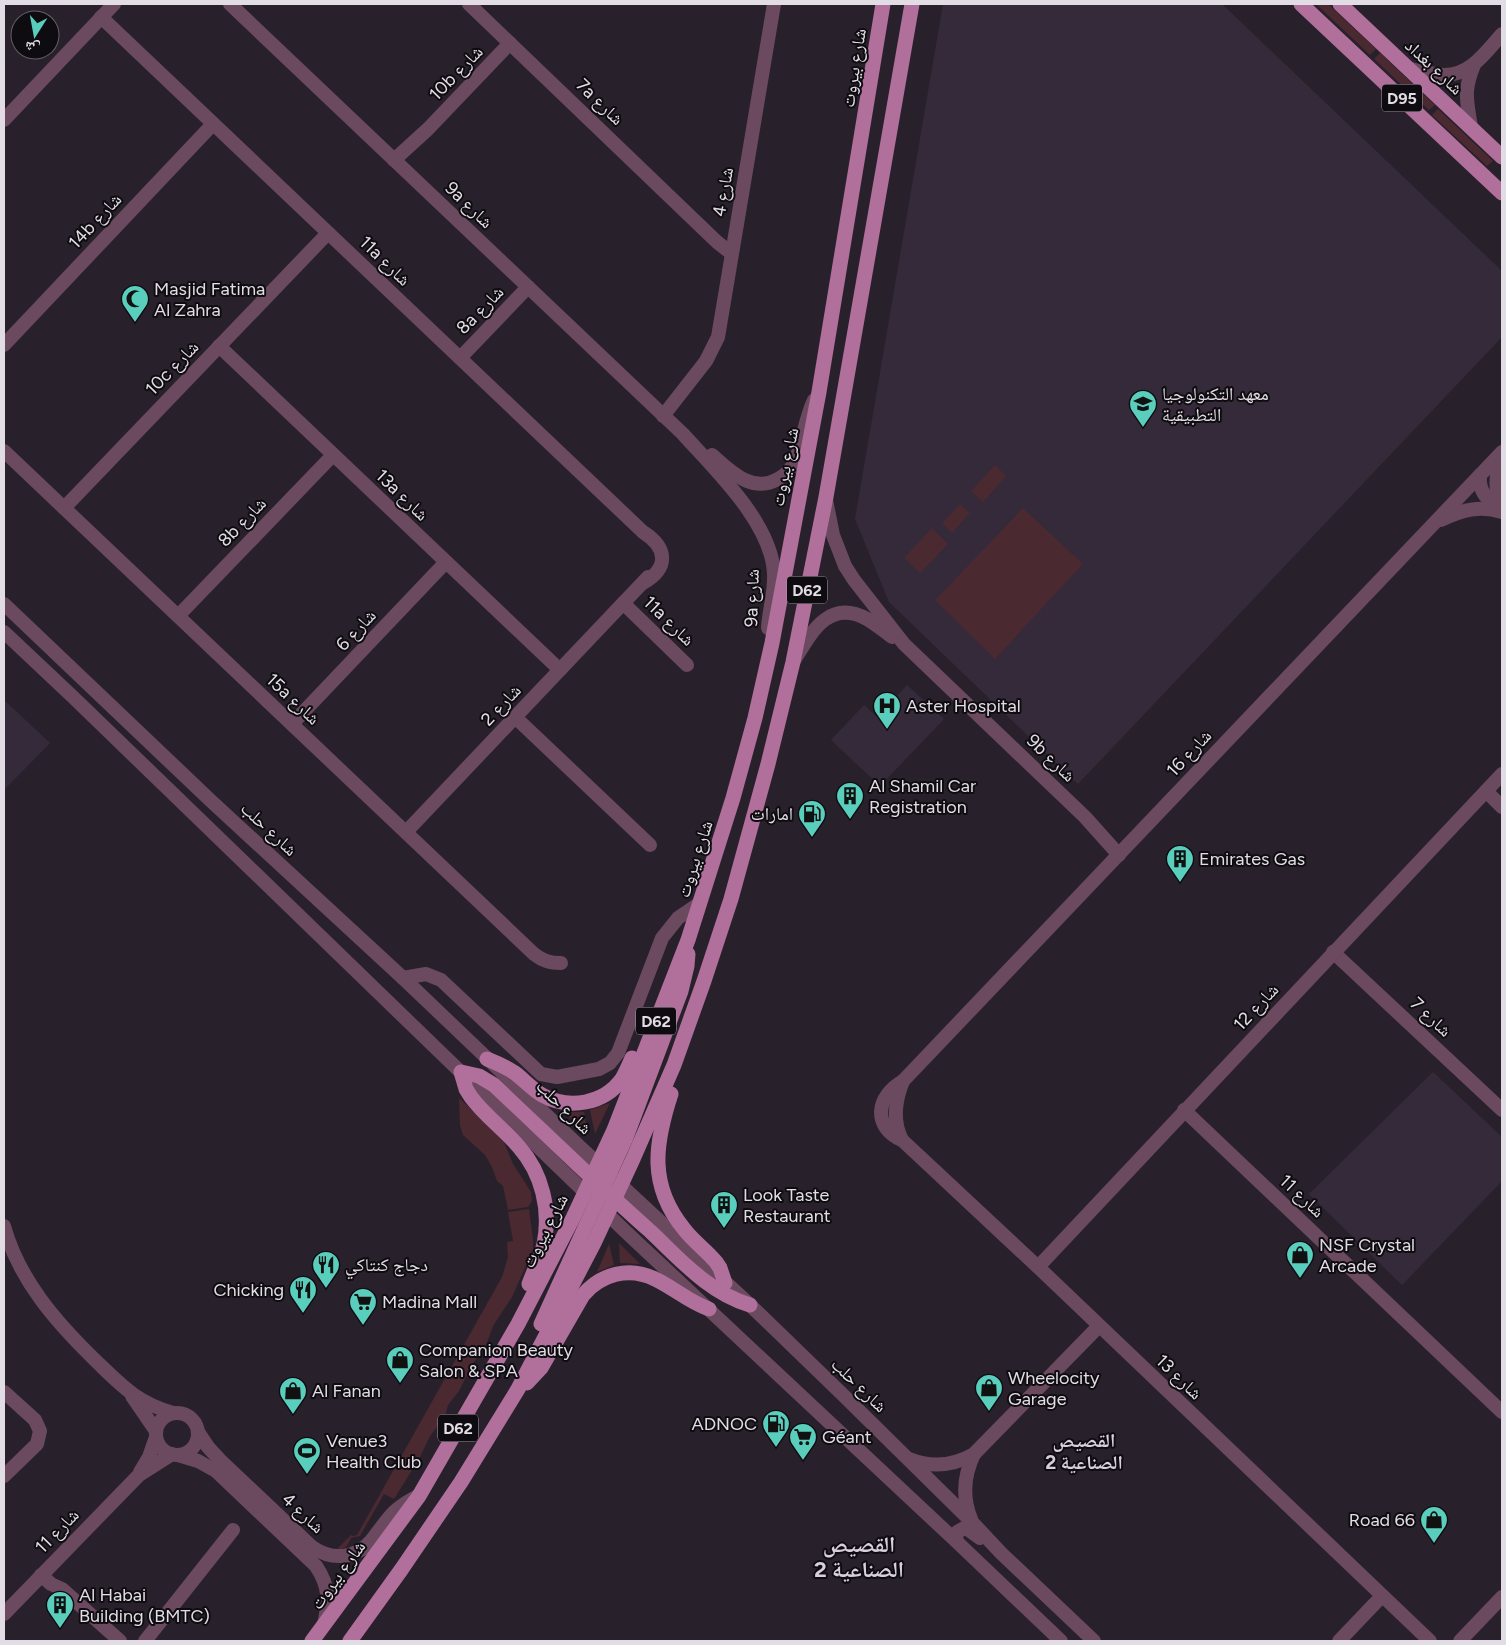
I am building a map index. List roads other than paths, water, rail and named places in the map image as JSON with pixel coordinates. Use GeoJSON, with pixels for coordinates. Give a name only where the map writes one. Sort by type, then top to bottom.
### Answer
{"type":"FeatureCollection","features":[{"type":"Feature","properties":{"kind":"main road","name":"شارع بيروت"},"geometry":{"type":"LineString","coordinates":[[312,1641],[419,1496],[518,1324],[585,1192],[614,1130],[688,940],[740,774],[772,642],[818,392],[883,4]]}},
{"type":"Feature","properties":{"kind":"main road","name":"D62"},"geometry":{"type":"LineString","coordinates":[[350,1641],[461,1482],[518,1390],[608,1214],[674,1066],[704,981],[731,899],[768,764],[793,662],[826,497],[912,4]]}},
{"type":"Feature","properties":{"kind":"main road","name":"D95"},"geometry":{"type":"LineString","coordinates":[[1301,4],[1502,193]]}},
{"type":"Feature","properties":{"kind":"main road","name":"شارع بغداد"},"geometry":{"type":"LineString","coordinates":[[1340,4],[1502,157]]}},
{"type":"Feature","properties":{"kind":"main road"},"geometry":{"type":"LineString","coordinates":[[487,1059],[506,1068],[536,1091],[555,1101],[577,1104],[602,1096],[616,1086],[626,1073],[663,980],[688,940]]}},
{"type":"Feature","properties":{"kind":"main road"},"geometry":{"type":"LineString","coordinates":[[518,1390],[525,1360],[625,1140],[681,991],[687,966],[688,940]]}},
{"type":"Feature","properties":{"kind":"main road"},"geometry":{"type":"LineString","coordinates":[[674,1066],[674,1082],[658,1142],[659,1179],[666,1200],[676,1218],[686,1232],[716,1262],[720,1268],[724,1283]]}},
{"type":"Feature","properties":{"kind":"main road"},"geometry":{"type":"LineString","coordinates":[[518,1324],[525,1295],[544,1243],[546,1219],[544,1201],[529,1160],[513,1140],[476,1105],[466,1089],[461,1072],[478,1076],[494,1085],[618,1192],[713,1288],[736,1301],[750,1305]]}},
{"type":"Feature","properties":{"kind":"main road"},"geometry":{"type":"LineString","coordinates":[[518,1390],[533,1378],[541,1368],[590,1287],[608,1276],[626,1272],[639,1273],[654,1278],[687,1299],[709,1309]]}},
{"type":"Feature","properties":{"kind":"street"},"geometry":{"type":"LineString","coordinates":[[4,120],[114,4]]}},
{"type":"Feature","properties":{"kind":"street","name":"9a شارع"},"geometry":{"type":"LineString","coordinates":[[230,4],[683,434],[726,482],[755,521],[768,544],[771,554],[774,574],[768,629],[772,642]]}},
{"type":"Feature","properties":{"kind":"street","name":"7a شارع"},"geometry":{"type":"LineString","coordinates":[[469,4],[705,228],[717,242],[732,253]]}},
{"type":"Feature","properties":{"kind":"street","name":"شارع 4"},"geometry":{"type":"LineString","coordinates":[[660,413],[711,354],[718,337],[774,4]]}},
{"type":"Feature","properties":{"kind":"street","name":"11a شارع"},"geometry":{"type":"LineString","coordinates":[[101,17],[643,532],[652,546],[655,558],[652,570],[623,603],[687,665]]}},
{"type":"Feature","properties":{"kind":"street"},"geometry":{"type":"LineString","coordinates":[[1471,127],[1466,92],[1468,78],[1474,65],[1502,34]]}},
{"type":"Feature","properties":{"kind":"street","name":"10b شارع"},"geometry":{"type":"LineString","coordinates":[[397,163],[510,43]]}},
{"type":"Feature","properties":{"kind":"street"},"geometry":{"type":"LineString","coordinates":[[1409,69],[1446,75],[1458,73],[1474,65]]}},
{"type":"Feature","properties":{"kind":"street","name":"14b شارع"},"geometry":{"type":"LineString","coordinates":[[4,345],[213,124]]}},
{"type":"Feature","properties":{"kind":"street"},"geometry":{"type":"LineString","coordinates":[[705,228],[716,234],[735,232]]}},
{"type":"Feature","properties":{"kind":"street","name":"10c شارع"},"geometry":{"type":"LineString","coordinates":[[64,508],[328,233]]}},
{"type":"Feature","properties":{"kind":"street","name":"8a شارع"},"geometry":{"type":"LineString","coordinates":[[460,358],[528,287]]}},
{"type":"Feature","properties":{"kind":"street","name":"13a شارع"},"geometry":{"type":"LineString","coordinates":[[219,346],[560,670]]}},
{"type":"Feature","properties":{"kind":"street","name":"9a شارع"},"geometry":{"type":"LineString","coordinates":[[683,434],[744,480],[759,484],[775,481],[793,466],[809,410],[818,392]]}},
{"type":"Feature","properties":{"kind":"street","name":"15a شارع"},"geometry":{"type":"LineString","coordinates":[[4,451],[534,954],[542,960],[551,963],[561,963]]}},
{"type":"Feature","properties":{"kind":"street","name":"شارع 16"},"geometry":{"type":"LineString","coordinates":[[903,1082],[896,1100],[896,1120],[899,1134],[896,1137],[882,1122],[882,1102],[887,1092],[903,1082],[1502,452]]}},
{"type":"Feature","properties":{"kind":"street","name":"8b شارع"},"geometry":{"type":"LineString","coordinates":[[178,616],[333,454]]}},
{"type":"Feature","properties":{"kind":"street"},"geometry":{"type":"LineString","coordinates":[[1502,456],[1496,481],[1502,512]]}},
{"type":"Feature","properties":{"kind":"street"},"geometry":{"type":"LineString","coordinates":[[1480,475],[1482,493],[1502,512]]}},
{"type":"Feature","properties":{"kind":"street","name":"9b شارع"},"geometry":{"type":"LineString","coordinates":[[826,497],[833,535],[845,566],[904,644],[1122,851]]}},
{"type":"Feature","properties":{"kind":"street"},"geometry":{"type":"LineString","coordinates":[[1434,523],[1456,512],[1472,508],[1487,508],[1502,512]]}},
{"type":"Feature","properties":{"kind":"street","name":"شارع 6"},"geometry":{"type":"LineString","coordinates":[[292,724],[446,562]]}},
{"type":"Feature","properties":{"kind":"street","name":"شارع 2"},"geometry":{"type":"LineString","coordinates":[[406,832],[623,603]]}},
{"type":"Feature","properties":{"kind":"street","name":"شارع حلب"},"geometry":{"type":"LineString","coordinates":[[4,604],[210,800],[403,978],[487,1059],[595,1171]]}},
{"type":"Feature","properties":{"kind":"street","name":"9b شارع"},"geometry":{"type":"LineString","coordinates":[[793,662],[816,626],[832,616],[841,614],[859,615],[904,644]]}},
{"type":"Feature","properties":{"kind":"street"},"geometry":{"type":"LineString","coordinates":[[4,632],[74,697],[608,1214],[1061,1641]]}},
{"type":"Feature","properties":{"kind":"street"},"geometry":{"type":"LineString","coordinates":[[516,717],[650,845]]}},
{"type":"Feature","properties":{"kind":"street","name":"شارع 12"},"geometry":{"type":"LineString","coordinates":[[1038,1267],[1502,774]]}},
{"type":"Feature","properties":{"kind":"street"},"geometry":{"type":"LineString","coordinates":[[1486,791],[1502,807]]}},
{"type":"Feature","properties":{"kind":"street"},"geometry":{"type":"LineString","coordinates":[[403,978],[426,974],[441,980],[541,1074],[557,1077],[599,1069],[610,1063],[618,1053],[662,938],[678,918],[700,904]]}},
{"type":"Feature","properties":{"kind":"street","name":"شارع 7"},"geometry":{"type":"LineString","coordinates":[[1333,952],[1502,1110]]}},
{"type":"Feature","properties":{"kind":"street","name":"شارع 11"},"geometry":{"type":"LineString","coordinates":[[1184,1110],[1502,1412]]}},
{"type":"Feature","properties":{"kind":"street","name":"شارع 13"},"geometry":{"type":"LineString","coordinates":[[896,1137],[1038,1267],[1430,1641]]}},
{"type":"Feature","properties":{"kind":"street","name":"شارع حلب"},"geometry":{"type":"LineString","coordinates":[[618,1192],[750,1305],[908,1458],[1001,1554],[1094,1641]]}},
{"type":"Feature","properties":{"kind":"street"},"geometry":{"type":"LineString","coordinates":[[4,1226],[6,1236],[20,1266],[47,1309],[70,1335],[130,1393],[156,1434],[162,1448],[175,1454],[185,1453],[195,1445],[198,1432],[192,1418],[185,1414],[173,1413],[155,1407],[130,1393]]}},
{"type":"Feature","properties":{"kind":"street"},"geometry":{"type":"LineString","coordinates":[[908,1458],[917,1462],[938,1465],[957,1462],[974,1454],[1099,1326]]}},
{"type":"Feature","properties":{"kind":"street"},"geometry":{"type":"LineString","coordinates":[[4,1392],[20,1408],[29,1422],[31,1436],[28,1446],[17,1463],[4,1476]]}},
{"type":"Feature","properties":{"kind":"street"},"geometry":{"type":"LineString","coordinates":[[156,1434],[160,1421],[168,1414],[173,1413]]}},
{"type":"Feature","properties":{"kind":"street","name":"شارع 4"},"geometry":{"type":"LineString","coordinates":[[198,1432],[220,1460],[312,1547],[328,1556],[347,1556],[364,1548],[394,1512],[409,1500],[419,1496]]}},
{"type":"Feature","properties":{"kind":"street","name":"شارع 11"},"geometry":{"type":"LineString","coordinates":[[139,1475],[149,1457],[156,1434]]}},
{"type":"Feature","properties":{"kind":"street","name":"شارع 4"},"geometry":{"type":"LineString","coordinates":[[175,1454],[198,1461],[216,1471],[316,1566],[322,1575],[328,1596],[328,1607],[323,1626]]}},
{"type":"Feature","properties":{"kind":"street","name":"شارع 11"},"geometry":{"type":"LineString","coordinates":[[4,1614],[139,1475],[175,1454]]}},
{"type":"Feature","properties":{"kind":"street"},"geometry":{"type":"LineString","coordinates":[[972,1522],[967,1507],[965,1490],[967,1472],[974,1454]]}},
{"type":"Feature","properties":{"kind":"street"},"geometry":{"type":"LineString","coordinates":[[938,1465],[954,1475],[965,1490]]}},
{"type":"Feature","properties":{"kind":"street"},"geometry":{"type":"LineString","coordinates":[[956,1541],[958,1530],[966,1528],[1001,1554]]}},
{"type":"Feature","properties":{"kind":"street"},"geometry":{"type":"LineString","coordinates":[[145,1641],[233,1530]]}},
{"type":"Feature","properties":{"kind":"street"},"geometry":{"type":"LineString","coordinates":[[44,1572],[59,1582],[62,1589],[120,1641]]}},
{"type":"Feature","properties":{"kind":"street"},"geometry":{"type":"LineString","coordinates":[[1340,1641],[1382,1596]]}},
{"type":"Feature","properties":{"kind":"street"},"geometry":{"type":"LineString","coordinates":[[1460,1641],[1502,1597]]}},
{"type":"Feature","properties":{"kind":"place","name":"Masjid Fatima Al Zahra"},"geometry":{"type":"Point","coordinates":[135,323]}},
{"type":"Feature","properties":{"kind":"place","name":"معهد التكنولوجيا التطبيقية"},"geometry":{"type":"Point","coordinates":[1143,428]}},
{"type":"Feature","properties":{"kind":"place","name":"Aster Hospital"},"geometry":{"type":"Point","coordinates":[887,730]}},
{"type":"Feature","properties":{"kind":"place","name":"Al Shamil Car Registration"},"geometry":{"type":"Point","coordinates":[850,820]}},
{"type":"Feature","properties":{"kind":"place","name":"امارات"},"geometry":{"type":"Point","coordinates":[812,838]}},
{"type":"Feature","properties":{"kind":"place","name":"Emirates Gas"},"geometry":{"type":"Point","coordinates":[1180,883]}},
{"type":"Feature","properties":{"kind":"place","name":"Look Taste Restaurant"},"geometry":{"type":"Point","coordinates":[724,1229]}},
{"type":"Feature","properties":{"kind":"place","name":"NSF Crystal Arcade"},"geometry":{"type":"Point","coordinates":[1300,1279]}},
{"type":"Feature","properties":{"kind":"place","name":"دجاج كنتاكي"},"geometry":{"type":"Point","coordinates":[326,1289]}},
{"type":"Feature","properties":{"kind":"place","name":"Chicking"},"geometry":{"type":"Point","coordinates":[303,1314]}},
{"type":"Feature","properties":{"kind":"place","name":"Madina Mall"},"geometry":{"type":"Point","coordinates":[363,1326]}},
{"type":"Feature","properties":{"kind":"place","name":"Companion Beauty Salon & SPA"},"geometry":{"type":"Point","coordinates":[400,1384]}},
{"type":"Feature","properties":{"kind":"place","name":"Wheelocity Garage"},"geometry":{"type":"Point","coordinates":[989,1412]}},
{"type":"Feature","properties":{"kind":"place","name":"Al Fanan"},"geometry":{"type":"Point","coordinates":[293,1415]}},
{"type":"Feature","properties":{"kind":"place","name":"ADNOC"},"geometry":{"type":"Point","coordinates":[776,1448]}},
{"type":"Feature","properties":{"kind":"place","name":"Géant"},"geometry":{"type":"Point","coordinates":[803,1461]}},
{"type":"Feature","properties":{"kind":"place","name":"Venue3 Health Club"},"geometry":{"type":"Point","coordinates":[307,1475]}},
{"type":"Feature","properties":{"kind":"place","name":"Road 66"},"geometry":{"type":"Point","coordinates":[1434,1544]}},
{"type":"Feature","properties":{"kind":"place","name":"Al Habai Building (BMTC)"},"geometry":{"type":"Point","coordinates":[60,1629]}},
{"type":"Feature","properties":{"kind":"district","name":"القصيص الصناعية 2"},"geometry":{"type":"Point","coordinates":[1084,1451]}},
{"type":"Feature","properties":{"kind":"district","name":"القصيص الصناعية 2"},"geometry":{"type":"Point","coordinates":[859,1556]}}]}
